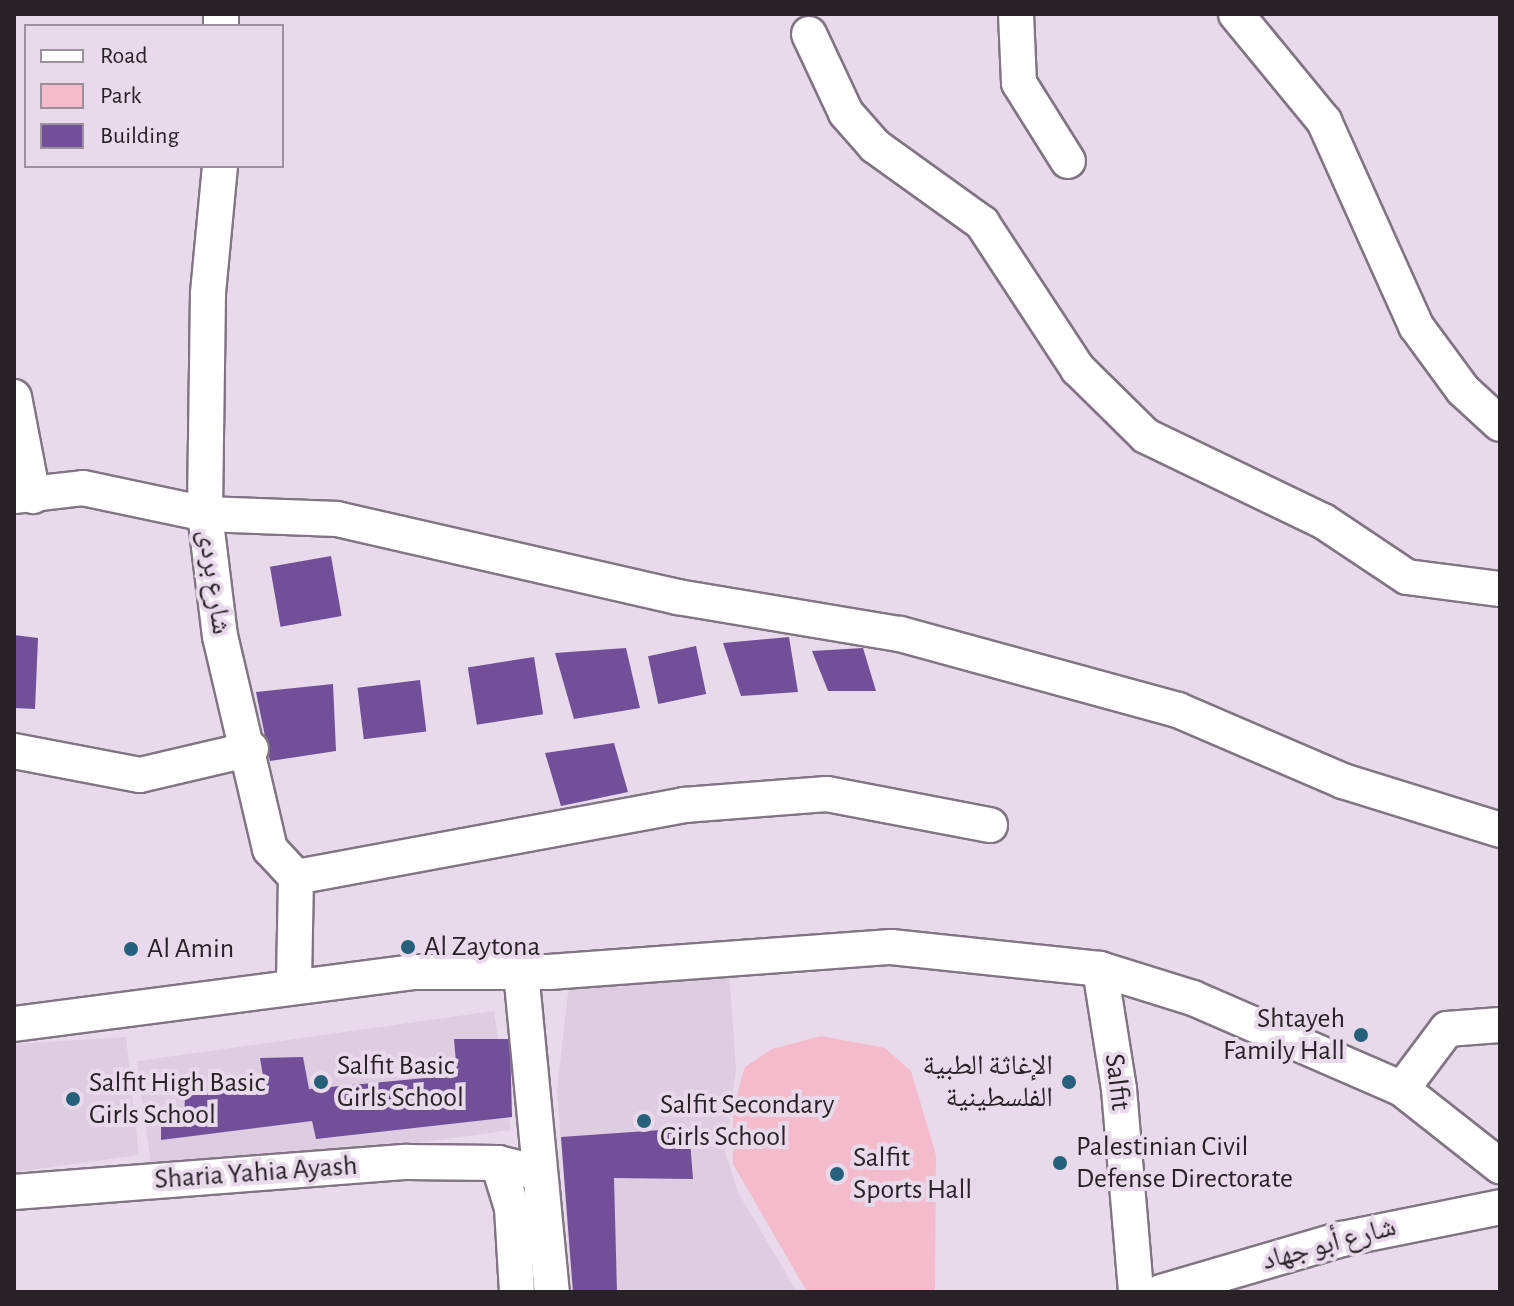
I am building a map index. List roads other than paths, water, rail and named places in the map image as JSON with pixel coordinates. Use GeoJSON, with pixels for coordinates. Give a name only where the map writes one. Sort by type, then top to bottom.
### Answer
{"type":"FeatureCollection","features":[{"type":"Feature","properties":{"kind":"street"},"geometry":{"type":"LineString","coordinates":[[1016,14],[1019,83],[1068,161]]}},
{"type":"Feature","properties":{"kind":"street"},"geometry":{"type":"LineString","coordinates":[[1236,14],[1324,121],[1416,326],[1463,390],[1500,424]]}},
{"type":"Feature","properties":{"kind":"street"},"geometry":{"type":"LineString","coordinates":[[809,34],[846,113],[875,146],[982,223],[1078,369],[1146,436],[1323,521],[1407,577],[1500,589]]}},
{"type":"Feature","properties":{"kind":"street","name":"شارع بردى"},"geometry":{"type":"LineString","coordinates":[[220,168],[208,294],[205,514],[220,636],[251,749],[270,849],[296,877]]}},
{"type":"Feature","properties":{"kind":"street"},"geometry":{"type":"LineString","coordinates":[[14,397],[24,496],[83,488],[205,514],[337,519],[678,597],[900,634],[1178,710],[1343,781],[1500,830]]}},
{"type":"Feature","properties":{"kind":"street"},"geometry":{"type":"LineString","coordinates":[[14,751],[140,775],[251,749]]}},
{"type":"Feature","properties":{"kind":"street"},"geometry":{"type":"LineString","coordinates":[[294,983],[296,877],[684,805],[827,794],[990,825]]}},
{"type":"Feature","properties":{"kind":"street"},"geometry":{"type":"LineString","coordinates":[[14,1024],[294,983],[521,972],[891,947],[1100,969],[1193,998],[1402,1089],[1500,1166]]}},
{"type":"Feature","properties":{"kind":"street","name":"Salfit"},"geometry":{"type":"LineString","coordinates":[[1100,969],[1119,1089],[1136,1292]]}},
{"type":"Feature","properties":{"kind":"street"},"geometry":{"type":"LineString","coordinates":[[521,972],[552,1292]]}},
{"type":"Feature","properties":{"kind":"street"},"geometry":{"type":"LineString","coordinates":[[1402,1089],[1447,1029],[1500,1025]]}},
{"type":"Feature","properties":{"kind":"street"},"geometry":{"type":"LineString","coordinates":[[517,1292],[512,1208],[498,1163],[539,1157]]}},
{"type":"Feature","properties":{"kind":"street","name":"Sharia Yahia Ayash"},"geometry":{"type":"LineString","coordinates":[[14,1192],[407,1162],[498,1163]]}},
{"type":"Feature","properties":{"kind":"street","name":"شارع أبو جهاد"},"geometry":{"type":"LineString","coordinates":[[1161,1292],[1342,1239],[1500,1207]]}},
{"type":"Feature","properties":{"kind":"place","name":"Al Zaytona"},"geometry":{"type":"Point","coordinates":[408,947]}},
{"type":"Feature","properties":{"kind":"place","name":"Al Amin"},"geometry":{"type":"Point","coordinates":[131,949]}},
{"type":"Feature","properties":{"kind":"place","name":"Shtayeh Family Hall"},"geometry":{"type":"Point","coordinates":[1361,1035]}},
{"type":"Feature","properties":{"kind":"place","name":"Salfit Basic Girls School"},"geometry":{"type":"Point","coordinates":[321,1082]}},
{"type":"Feature","properties":{"kind":"place","name":"الإغاثة الطبية الفلسطينية"},"geometry":{"type":"Point","coordinates":[1069,1082]}},
{"type":"Feature","properties":{"kind":"place","name":"Salfit High Basic Girls School"},"geometry":{"type":"Point","coordinates":[73,1099]}},
{"type":"Feature","properties":{"kind":"place","name":"Salfit Secondary Girls School"},"geometry":{"type":"Point","coordinates":[644,1121]}},
{"type":"Feature","properties":{"kind":"place","name":"Palestinian Civil Defense Directorate"},"geometry":{"type":"Point","coordinates":[1060,1163]}},
{"type":"Feature","properties":{"kind":"place","name":"Salfit Sports Hall"},"geometry":{"type":"Point","coordinates":[837,1174]}}]}
